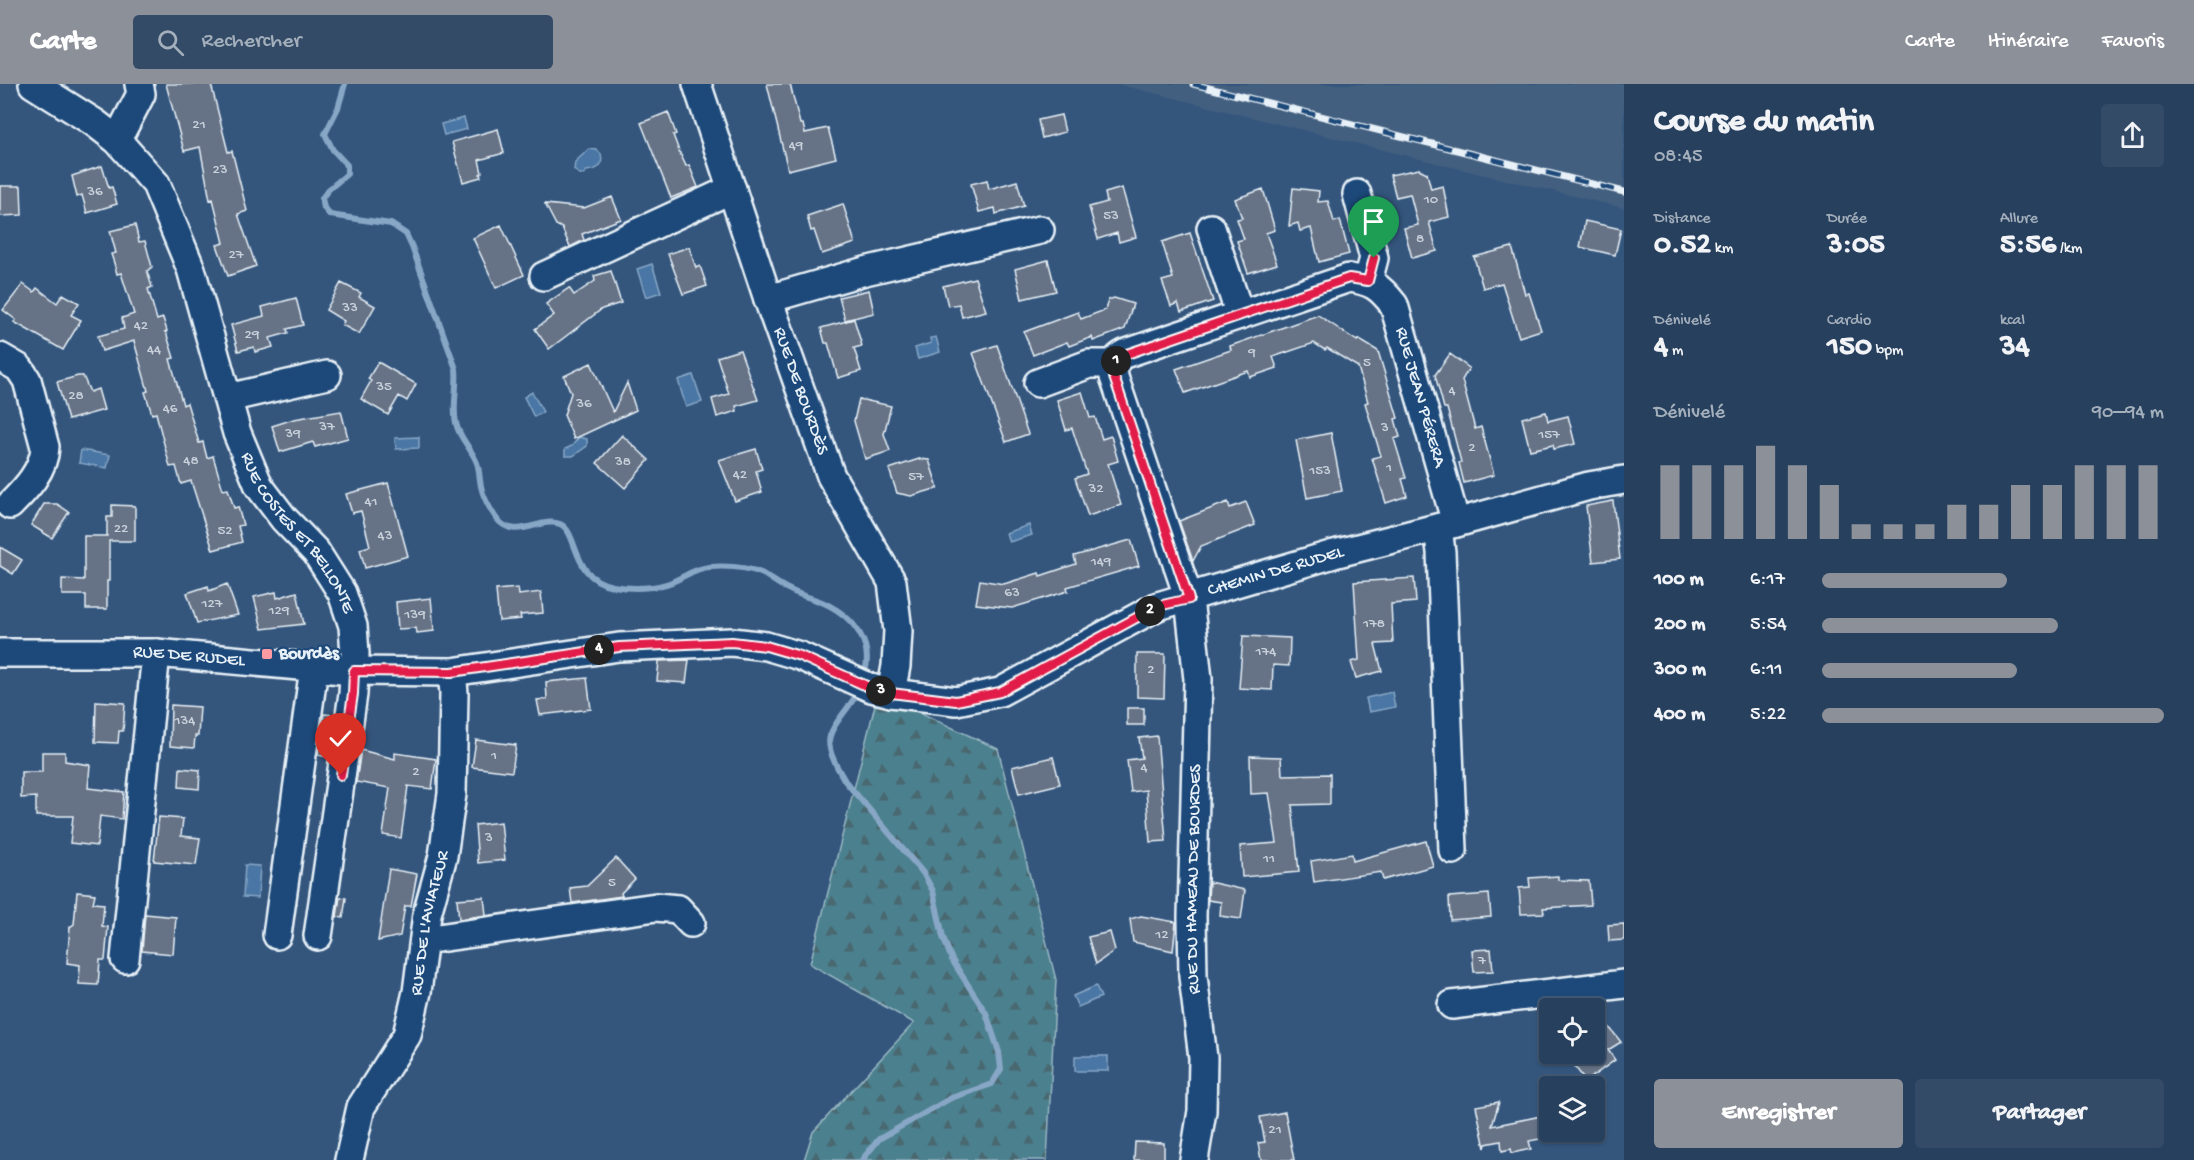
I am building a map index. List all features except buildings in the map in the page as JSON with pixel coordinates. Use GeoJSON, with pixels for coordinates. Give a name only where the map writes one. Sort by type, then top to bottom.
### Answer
{"type":"FeatureCollection","features":[{"type":"Feature","properties":{"kind":"street","name":"RUE COSTES ET BELLONTE"},"geometry":{"type":"LineString","coordinates":[[33,84],[117,140],[156,184],[191,269],[237,433],[259,486],[284,519],[316,552],[342,593],[353,626],[353,694],[318,936]]}},
{"type":"Feature","properties":{"kind":"street"},"geometry":{"type":"LineString","coordinates":[[117,140],[141,94],[139,84]]}},
{"type":"Feature","properties":{"kind":"street","name":"RUE DE BOURDÈS"},"geometry":{"type":"LineString","coordinates":[[697,84],[768,298],[831,476],[892,582],[898,631],[896,666],[870,686]]}},
{"type":"Feature","properties":{"kind":"street"},"geometry":{"type":"LineString","coordinates":[[543,276],[732,189]]}},
{"type":"Feature","properties":{"kind":"street"},"geometry":{"type":"LineString","coordinates":[[1189,599],[1114,377],[1114,364],[1118,357],[1124,354],[1349,278],[1368,281],[1374,258],[1357,194]]}},
{"type":"Feature","properties":{"kind":"street"},"geometry":{"type":"LineString","coordinates":[[1210,228],[1240,315]]}},
{"type":"Feature","properties":{"kind":"street"},"geometry":{"type":"LineString","coordinates":[[768,298],[1040,230]]}},
{"type":"Feature","properties":{"kind":"street","name":"RUE JEAN PÉRERA"},"geometry":{"type":"LineString","coordinates":[[1368,281],[1383,291],[1394,305],[1447,526],[1442,552],[1452,850]]}},
{"type":"Feature","properties":{"kind":"street"},"geometry":{"type":"LineString","coordinates":[[0,357],[19,368],[27,380],[45,447],[45,458],[27,489],[10,505]]}},
{"type":"Feature","properties":{"kind":"street"},"geometry":{"type":"LineString","coordinates":[[1038,383],[1089,364],[1114,364]]}},
{"type":"Feature","properties":{"kind":"street"},"geometry":{"type":"LineString","coordinates":[[228,398],[327,375]]}},
{"type":"Feature","properties":{"kind":"street","name":"CHEMIN DE RUDEL"},"geometry":{"type":"LineString","coordinates":[[870,686],[956,701],[1000,692],[1158,606],[1189,599],[1334,554],[1447,526],[1589,486],[1624,480]]}},
{"type":"Feature","properties":{"kind":"street","name":"RUE DU HAMEAU DE BOURDES"},"geometry":{"type":"LineString","coordinates":[[1189,599],[1198,679],[1192,917],[1193,976],[1203,1059],[1202,1111],[1194,1160]]}},
{"type":"Feature","properties":{"kind":"street","name":"RUE DE RUDEL"},"geometry":{"type":"LineString","coordinates":[[0,652],[156,653],[354,671],[452,672],[619,647],[732,642],[766,646],[800,656],[870,686]]}},
{"type":"Feature","properties":{"kind":"street"},"geometry":{"type":"LineString","coordinates":[[124,959],[156,653]]}},
{"type":"Feature","properties":{"kind":"street"},"geometry":{"type":"LineString","coordinates":[[277,935],[314,668]]}},
{"type":"Feature","properties":{"kind":"street","name":"RUE DE L'AVIATEUR"},"geometry":{"type":"LineString","coordinates":[[349,1160],[361,1107],[407,1035],[417,992],[427,914],[443,856],[452,794],[454,693],[452,672]]}},
{"type":"Feature","properties":{"kind":"street"},"geometry":{"type":"LineString","coordinates":[[424,940],[656,907],[678,909],[691,923]]}},
{"type":"Feature","properties":{"kind":"street"},"geometry":{"type":"LineString","coordinates":[[1452,1005],[1624,984]]}},
{"type":"Feature","properties":{"kind":"shaded area"},"geometry":{"type":"Polygon","coordinates":[[[1117,84],[1624,84],[1624,208],[1468,171],[1117,84]]]}},
{"type":"Feature","properties":{"kind":"shaded area"},"geometry":{"type":"Polygon","coordinates":[[[464,118],[467,129],[444,135],[441,124],[464,118]]]}},
{"type":"Feature","properties":{"kind":"shaded area"},"geometry":{"type":"Polygon","coordinates":[[[589,149],[597,150],[601,154],[600,165],[596,169],[586,171],[585,174],[579,174],[574,170],[575,162],[589,149]]]}},
{"type":"Feature","properties":{"kind":"shaded area"},"geometry":{"type":"Polygon","coordinates":[[[652,264],[661,292],[646,297],[637,269],[652,264]]]}},
{"type":"Feature","properties":{"kind":"shaded area"},"geometry":{"type":"Polygon","coordinates":[[[936,337],[940,352],[918,359],[915,348],[931,343],[930,338],[936,337]]]}},
{"type":"Feature","properties":{"kind":"shaded area"},"geometry":{"type":"Polygon","coordinates":[[[693,375],[702,402],[686,407],[678,380],[693,375]]]}},
{"type":"Feature","properties":{"kind":"shaded area"},"geometry":{"type":"Polygon","coordinates":[[[532,392],[543,412],[534,417],[524,397],[532,392]]]}},
{"type":"Feature","properties":{"kind":"shaded area"},"geometry":{"type":"Polygon","coordinates":[[[419,437],[419,448],[396,449],[395,438],[419,437]]]}},
{"type":"Feature","properties":{"kind":"shaded area"},"geometry":{"type":"Polygon","coordinates":[[[579,437],[587,439],[587,446],[573,456],[565,456],[565,449],[572,446],[579,437]]]}},
{"type":"Feature","properties":{"kind":"shaded area"},"geometry":{"type":"Polygon","coordinates":[[[81,450],[110,455],[107,468],[79,463],[81,450]]]}},
{"type":"Feature","properties":{"kind":"shaded area"},"geometry":{"type":"Polygon","coordinates":[[[1029,525],[1032,535],[1009,542],[1006,533],[1029,525]]]}},
{"type":"Feature","properties":{"kind":"shaded area"},"geometry":{"type":"Polygon","coordinates":[[[1392,692],[1395,707],[1369,712],[1366,698],[1392,692]]]}},
{"type":"Feature","properties":{"kind":"shaded area"},"geometry":{"type":"Polygon","coordinates":[[[245,865],[260,866],[258,898],[243,897],[245,865]]]}},
{"type":"Feature","properties":{"kind":"shaded area"},"geometry":{"type":"Polygon","coordinates":[[[1096,986],[1101,997],[1078,1007],[1073,996],[1096,986]]]}},
{"type":"Feature","properties":{"kind":"shaded area"},"geometry":{"type":"Polygon","coordinates":[[[1075,1056],[1108,1056],[1108,1071],[1075,1071],[1075,1056]]]}},
{"type":"Feature","properties":{"kind":"green space"},"geometry":{"type":"Polygon","coordinates":[[[878,693],[998,749],[1056,980],[1047,1160],[804,1160],[813,1132],[914,1023],[810,964],[878,693]]]}},
{"type":"Feature","properties":{"kind":"waterway"},"geometry":{"type":"LineString","coordinates":[[345,84],[338,108],[325,134],[333,150],[347,165],[347,174],[322,198],[324,208],[330,215],[391,224],[406,234],[456,369],[455,416],[458,428],[477,463],[483,493],[496,518],[504,525],[520,529],[544,523],[560,524],[566,529],[583,565],[590,574],[599,582],[613,586],[635,588],[658,586],[709,567],[736,568],[763,574],[798,594],[835,609],[853,624],[860,633],[867,654],[863,678]]}},
{"type":"Feature","properties":{"kind":"waterway"},"geometry":{"type":"LineString","coordinates":[[858,691],[832,730],[829,741],[833,759],[845,781],[923,873],[933,891],[943,937],[952,960],[986,1013],[999,1052],[1001,1069],[992,1084],[951,1098],[879,1139],[862,1160]]}},
{"type":"Feature","properties":{"kind":"railway"},"geometry":{"type":"LineString","coordinates":[[1193,84],[1624,192]]}},
{"type":"Feature","properties":{"kind":"place","name":"Bourdès"},"geometry":{"type":"Point","coordinates":[267,654]}},
{"type":"Feature","properties":{"kind":"route"},"geometry":{"type":"LineString","coordinates":[[341,775],[353,694],[354,671],[452,672],[619,647],[732,642],[766,646],[800,656],[871,688],[891,693],[956,701],[1000,692],[1158,606],[1189,599],[1114,377],[1114,364],[1118,357],[1124,354],[1349,278],[1368,281],[1374,258]]}}]}
